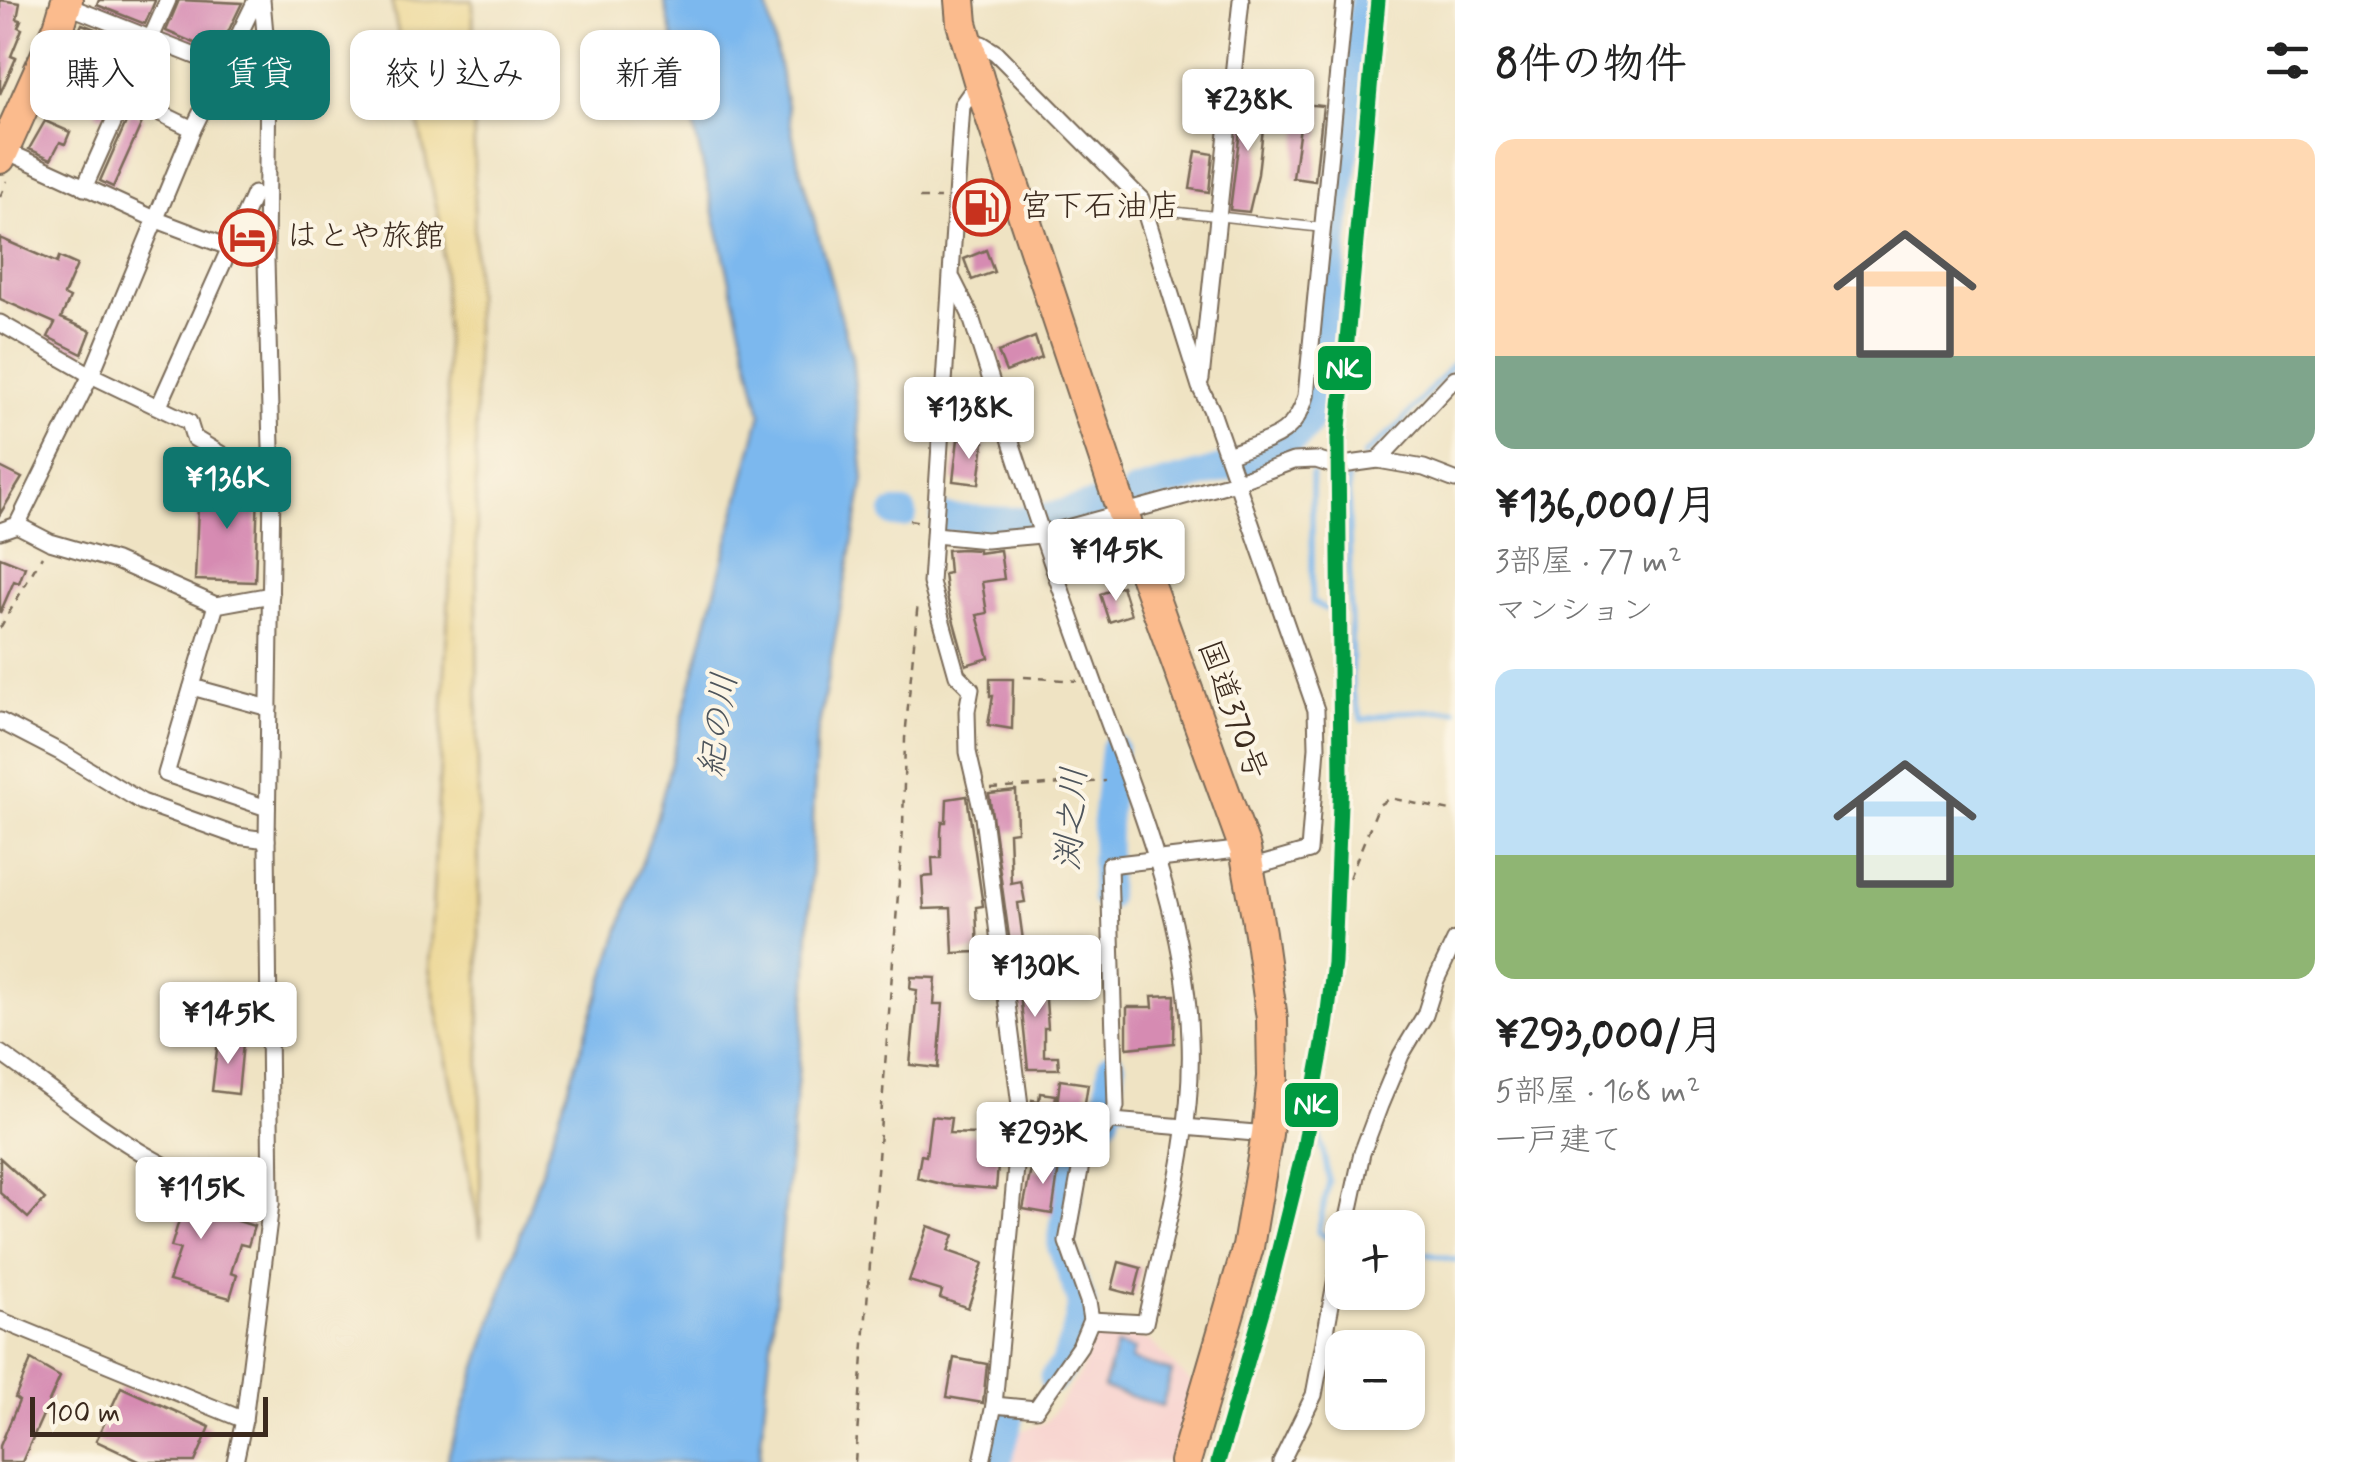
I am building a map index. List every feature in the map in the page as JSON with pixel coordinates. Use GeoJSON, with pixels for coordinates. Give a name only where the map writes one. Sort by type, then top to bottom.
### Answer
{"type":"FeatureCollection","features":[{"type":"Feature","properties":{"kind":"highway","name":"国道370号"},"geometry":{"type":"LineString","coordinates":[[960,0],[979,81],[1122,511],[1248,858],[1272,1018],[1273,1078],[1248,1246],[1185,1462]]}},
{"type":"Feature","properties":{"kind":"highway"},"geometry":{"type":"LineString","coordinates":[[2,154],[67,3]]}},
{"type":"Feature","properties":{"kind":"street"},"geometry":{"type":"LineString","coordinates":[[154,30],[168,0]]}},
{"type":"Feature","properties":{"kind":"street"},"geometry":{"type":"LineString","coordinates":[[243,30],[259,0]]}},
{"type":"Feature","properties":{"kind":"street"},"geometry":{"type":"LineString","coordinates":[[235,1462],[244,1420],[271,1204],[267,840],[272,485],[266,260],[268,67],[259,0]]}},
{"type":"Feature","properties":{"kind":"street"},"geometry":{"type":"LineString","coordinates":[[1200,388],[1241,0]]}},
{"type":"Feature","properties":{"kind":"street"},"geometry":{"type":"LineString","coordinates":[[936,535],[986,540],[1122,511],[1232,468],[1286,431],[1300,416],[1306,396],[1345,0]]}},
{"type":"Feature","properties":{"kind":"street"},"geometry":{"type":"LineString","coordinates":[[67,3],[134,30]]}},
{"type":"Feature","properties":{"kind":"street"},"geometry":{"type":"LineString","coordinates":[[970,49],[982,44],[1011,66],[1140,199],[1200,388],[1316,710],[1317,747],[1309,851],[1109,865],[1116,1106],[1113,1121],[1086,1148],[1082,1159],[1067,1242],[1088,1302],[1090,1320],[1068,1366],[1036,1409],[994,1405]]}},
{"type":"Feature","properties":{"kind":"street"},"geometry":{"type":"LineString","coordinates":[[979,81],[962,105],[931,583],[957,675],[971,689],[967,738],[974,790],[983,817],[1022,1112],[994,1405],[982,1462]]}},
{"type":"Feature","properties":{"kind":"street"},"geometry":{"type":"LineString","coordinates":[[170,118],[193,129]]}},
{"type":"Feature","properties":{"kind":"street"},"geometry":{"type":"LineString","coordinates":[[84,188],[114,120]]}},
{"type":"Feature","properties":{"kind":"street"},"geometry":{"type":"LineString","coordinates":[[0,531],[16,525],[91,376],[198,120]]}},
{"type":"Feature","properties":{"kind":"street"},"geometry":{"type":"LineString","coordinates":[[2,154],[236,251]]}},
{"type":"Feature","properties":{"kind":"street"},"geometry":{"type":"LineString","coordinates":[[159,406],[236,251],[254,194]]}},
{"type":"Feature","properties":{"kind":"street"},"geometry":{"type":"LineString","coordinates":[[952,276],[970,314],[1039,530],[1157,861],[1179,949],[1190,1038],[1186,1126],[1145,1324],[1090,1320]]}},
{"type":"Feature","properties":{"kind":"street"},"geometry":{"type":"LineString","coordinates":[[0,322],[91,376],[190,422],[194,438],[272,485]]}},
{"type":"Feature","properties":{"kind":"street"},"geometry":{"type":"LineString","coordinates":[[1378,460],[1455,378]]}},
{"type":"Feature","properties":{"kind":"street"},"geometry":{"type":"LineString","coordinates":[[1232,468],[1293,461],[1316,460],[1335,466],[1378,460],[1424,468],[1455,480]]}},
{"type":"Feature","properties":{"kind":"street"},"geometry":{"type":"LineString","coordinates":[[16,525],[50,542],[116,561],[216,605],[270,595]]}},
{"type":"Feature","properties":{"kind":"street"},"geometry":{"type":"LineString","coordinates":[[216,605],[166,774],[268,808]]}},
{"type":"Feature","properties":{"kind":"street"},"geometry":{"type":"LineString","coordinates":[[192,687],[269,708]]}},
{"type":"Feature","properties":{"kind":"street"},"geometry":{"type":"LineString","coordinates":[[0,721],[142,802],[236,836],[267,840]]}},
{"type":"Feature","properties":{"kind":"street"},"geometry":{"type":"LineString","coordinates":[[1350,1210],[1362,1152],[1380,1105],[1401,1055],[1425,1015],[1455,940]]}},
{"type":"Feature","properties":{"kind":"street"},"geometry":{"type":"LineString","coordinates":[[0,1053],[144,1155],[236,1198],[271,1204]]}},
{"type":"Feature","properties":{"kind":"street"},"geometry":{"type":"LineString","coordinates":[[1113,1121],[1267,1134]]}},
{"type":"Feature","properties":{"kind":"street"},"geometry":{"type":"LineString","coordinates":[[1281,1462],[1314,1395],[1330,1310]]}},
{"type":"Feature","properties":{"kind":"street"},"geometry":{"type":"LineString","coordinates":[[0,1320],[244,1420]]}},
{"type":"Feature","properties":{"kind":"lane"},"geometry":{"type":"LineString","coordinates":[[1143,208],[1324,228]]}},
{"type":"Feature","properties":{"kind":"path"},"geometry":{"type":"LineString","coordinates":[[919,198],[946,198]]}},
{"type":"Feature","properties":{"kind":"path"},"geometry":{"type":"LineString","coordinates":[[908,520],[919,522]]}},
{"type":"Feature","properties":{"kind":"path"},"geometry":{"type":"LineString","coordinates":[[0,628],[50,542]]}},
{"type":"Feature","properties":{"kind":"path"},"geometry":{"type":"LineString","coordinates":[[856,1462],[903,828],[905,738],[920,586]]}},
{"type":"Feature","properties":{"kind":"path"},"geometry":{"type":"LineString","coordinates":[[1024,676],[1094,682]]}},
{"type":"Feature","properties":{"kind":"path"},"geometry":{"type":"LineString","coordinates":[[974,790],[1104,781]]}},
{"type":"Feature","properties":{"kind":"path"},"geometry":{"type":"LineString","coordinates":[[1349,878],[1379,805],[1390,798],[1455,812]]}},
{"type":"Feature","properties":{"kind":"shaded area"},"geometry":{"type":"Polygon","coordinates":[[[1105,1330],[1150,1341],[1197,1389],[1178,1462],[1009,1462],[1021,1431],[1046,1422],[1079,1376],[1094,1337],[1105,1330]]]}},
{"type":"Feature","properties":{"kind":"sand"},"geometry":{"type":"Polygon","coordinates":[[[391,0],[473,0],[473,30],[398,30],[391,0]]]}},
{"type":"Feature","properties":{"kind":"sand"},"geometry":{"type":"Polygon","coordinates":[[[417,120],[474,120],[481,1238],[429,968],[452,540],[442,232],[417,120]]]}},
{"type":"Feature","properties":{"kind":"water","name":"紀の川"},"geometry":{"type":"Polygon","coordinates":[[[664,0],[766,0],[798,161],[852,357],[864,480],[816,742],[807,986],[759,1462],[446,1462],[658,813],[761,413],[692,120],[720,120],[720,30],[671,30],[664,0]]]}},
{"type":"Feature","properties":{"kind":"water"},"geometry":{"type":"Polygon","coordinates":[[[1116,1345],[1134,1350],[1131,1360],[1172,1372],[1162,1406],[1103,1388],[1116,1345]]]}},
{"type":"Feature","properties":{"kind":"building"},"geometry":{"type":"Polygon","coordinates":[[[0,0],[20,3],[17,19],[21,20],[18,27],[22,29],[11,56],[16,58],[0,94],[0,0]]]}},
{"type":"Feature","properties":{"kind":"building"},"geometry":{"type":"Polygon","coordinates":[[[99,0],[155,1],[145,24],[97,5],[99,0]]]}},
{"type":"Feature","properties":{"kind":"building"},"geometry":{"type":"Polygon","coordinates":[[[179,0],[242,3],[229,30],[190,30],[190,41],[166,30],[179,0]]]}},
{"type":"Feature","properties":{"kind":"building"},"geometry":{"type":"Polygon","coordinates":[[[1244,98],[1266,101],[1258,174],[1249,212],[1230,210],[1244,98]]]}},
{"type":"Feature","properties":{"kind":"building"},"geometry":{"type":"Polygon","coordinates":[[[1303,104],[1323,106],[1315,181],[1293,178],[1303,104]]]}},
{"type":"Feature","properties":{"kind":"building"},"geometry":{"type":"Polygon","coordinates":[[[127,120],[143,120],[113,187],[100,181],[127,120]]]}},
{"type":"Feature","properties":{"kind":"building"},"geometry":{"type":"Polygon","coordinates":[[[45,121],[70,132],[51,159],[29,149],[45,121]]]}},
{"type":"Feature","properties":{"kind":"building"},"geometry":{"type":"Polygon","coordinates":[[[1196,151],[1213,154],[1209,192],[1190,189],[1196,151]]]}},
{"type":"Feature","properties":{"kind":"building"},"geometry":{"type":"Polygon","coordinates":[[[0,238],[57,263],[59,257],[77,265],[64,295],[70,298],[61,318],[91,331],[82,354],[48,337],[55,323],[0,299],[0,238]]]}},
{"type":"Feature","properties":{"kind":"building"},"geometry":{"type":"Polygon","coordinates":[[[986,250],[994,272],[972,280],[964,259],[986,250]]]}},
{"type":"Feature","properties":{"kind":"building"},"geometry":{"type":"Polygon","coordinates":[[[1035,337],[1042,358],[1006,372],[998,352],[1035,337]]]}},
{"type":"Feature","properties":{"kind":"building"},"geometry":{"type":"Polygon","coordinates":[[[958,439],[984,442],[979,484],[953,481],[958,439]]]}},
{"type":"Feature","properties":{"kind":"building"},"geometry":{"type":"Polygon","coordinates":[[[0,467],[22,478],[0,514],[0,467]]]}},
{"type":"Feature","properties":{"kind":"building"},"geometry":{"type":"Polygon","coordinates":[[[199,481],[247,483],[258,490],[255,582],[195,580],[199,481]]]}},
{"type":"Feature","properties":{"kind":"building"},"geometry":{"type":"Polygon","coordinates":[[[947,550],[978,553],[1000,550],[1004,579],[982,582],[987,613],[977,615],[989,658],[966,665],[944,574],[949,573],[947,550]]]}},
{"type":"Feature","properties":{"kind":"building"},"geometry":{"type":"Polygon","coordinates":[[[0,557],[25,567],[0,613],[0,557]]]}},
{"type":"Feature","properties":{"kind":"building"},"geometry":{"type":"Polygon","coordinates":[[[1122,586],[1131,615],[1109,622],[1100,594],[1122,586]]]}},
{"type":"Feature","properties":{"kind":"building"},"geometry":{"type":"Polygon","coordinates":[[[990,679],[1013,679],[1012,729],[988,725],[993,696],[990,679]]]}},
{"type":"Feature","properties":{"kind":"building"},"geometry":{"type":"Polygon","coordinates":[[[1016,791],[1017,831],[1009,832],[1011,883],[1021,881],[1025,902],[1018,903],[1027,970],[1014,972],[989,794],[1016,791]]]}},
{"type":"Feature","properties":{"kind":"building"},"geometry":{"type":"Polygon","coordinates":[[[967,796],[983,906],[976,907],[978,952],[953,953],[951,908],[924,909],[922,877],[933,876],[932,858],[941,858],[947,799],[967,796]]]}},
{"type":"Feature","properties":{"kind":"building"},"geometry":{"type":"Polygon","coordinates":[[[1044,971],[1048,1028],[1044,1028],[1044,1056],[1058,1056],[1059,1069],[1028,1069],[1018,974],[1044,971]]]}},
{"type":"Feature","properties":{"kind":"building"},"geometry":{"type":"Polygon","coordinates":[[[911,977],[936,978],[934,1004],[943,1004],[938,1068],[910,1065],[917,990],[910,989],[911,977]]]}},
{"type":"Feature","properties":{"kind":"building"},"geometry":{"type":"Polygon","coordinates":[[[1175,995],[1174,1043],[1127,1048],[1127,1007],[1153,1007],[1152,996],[1175,995]]]}},
{"type":"Feature","properties":{"kind":"building"},"geometry":{"type":"Polygon","coordinates":[[[218,1041],[243,1043],[238,1094],[212,1091],[218,1041]]]}},
{"type":"Feature","properties":{"kind":"building"},"geometry":{"type":"Polygon","coordinates":[[[1060,1080],[1088,1084],[1084,1109],[1057,1105],[1060,1080]]]}},
{"type":"Feature","properties":{"kind":"building"},"geometry":{"type":"Polygon","coordinates":[[[1040,1093],[1056,1095],[1051,1136],[1030,1134],[1032,1100],[1039,1101],[1040,1093]]]}},
{"type":"Feature","properties":{"kind":"building"},"geometry":{"type":"Polygon","coordinates":[[[931,1116],[951,1118],[949,1133],[1005,1135],[996,1189],[917,1178],[921,1155],[926,1156],[931,1116]]]}},
{"type":"Feature","properties":{"kind":"building"},"geometry":{"type":"Polygon","coordinates":[[[1049,1152],[1061,1153],[1052,1214],[1023,1209],[1031,1169],[1046,1171],[1049,1152]]]}},
{"type":"Feature","properties":{"kind":"building"},"geometry":{"type":"Polygon","coordinates":[[[0,1158],[45,1199],[28,1218],[0,1193],[0,1158]]]}},
{"type":"Feature","properties":{"kind":"building"},"geometry":{"type":"Polygon","coordinates":[[[153,1172],[173,1182],[168,1199],[254,1226],[248,1246],[240,1244],[231,1273],[237,1275],[230,1298],[169,1281],[180,1249],[171,1247],[180,1217],[143,1206],[153,1172]]]}},
{"type":"Feature","properties":{"kind":"building"},"geometry":{"type":"Polygon","coordinates":[[[928,1226],[954,1235],[948,1251],[983,1263],[968,1308],[940,1298],[942,1291],[909,1281],[928,1226]]]}},
{"type":"Feature","properties":{"kind":"building"},"geometry":{"type":"Polygon","coordinates":[[[1119,1262],[1141,1268],[1134,1295],[1112,1289],[1119,1262]]]}},
{"type":"Feature","properties":{"kind":"building"},"geometry":{"type":"Polygon","coordinates":[[[954,1358],[987,1364],[983,1403],[947,1397],[954,1358]]]}},
{"type":"Feature","properties":{"kind":"building"},"geometry":{"type":"Polygon","coordinates":[[[31,1360],[60,1377],[22,1462],[0,1462],[0,1446],[31,1360]]]}},
{"type":"Feature","properties":{"kind":"building"},"geometry":{"type":"Polygon","coordinates":[[[121,1387],[210,1427],[195,1462],[141,1462],[96,1441],[121,1387]]]}},
{"type":"Feature","properties":{"kind":"waterway","name":"渕之川"},"geometry":{"type":"LineString","coordinates":[[1135,493],[1274,450],[1292,440],[1308,422],[1315,400],[1364,0]]}},
{"type":"Feature","properties":{"kind":"waterway"},"geometry":{"type":"LineString","coordinates":[[1363,456],[1398,426],[1455,362]]}},
{"type":"Feature","properties":{"kind":"waterway"},"geometry":{"type":"LineString","coordinates":[[1312,474],[1312,602],[1325,609]]}},
{"type":"Feature","properties":{"kind":"waterway"},"geometry":{"type":"LineString","coordinates":[[1348,477],[1352,692],[1362,720],[1398,712],[1455,710]]}},
{"type":"Feature","properties":{"kind":"waterway"},"geometry":{"type":"LineString","coordinates":[[945,518],[1044,518],[1102,503]]}},
{"type":"Feature","properties":{"kind":"waterway"},"geometry":{"type":"LineString","coordinates":[[895,514],[903,514]]}},
{"type":"Feature","properties":{"kind":"waterway","name":"渕之川"},"geometry":{"type":"LineString","coordinates":[[1105,897],[1106,823],[1114,749]]}},
{"type":"Feature","properties":{"kind":"waterway","name":"渕之川"},"geometry":{"type":"LineString","coordinates":[[1053,1379],[1063,1366],[1075,1335],[1082,1303],[1061,1246],[1073,1160],[1077,1149],[1106,1117],[1112,1065]]}},
{"type":"Feature","properties":{"kind":"waterway"},"geometry":{"type":"LineString","coordinates":[[1122,1111],[1177,1118]]}},
{"type":"Feature","properties":{"kind":"waterway"},"geometry":{"type":"LineString","coordinates":[[1195,1117],[1251,1125]]}},
{"type":"Feature","properties":{"kind":"waterway"},"geometry":{"type":"LineString","coordinates":[[1285,1119],[1294,1120]]}},
{"type":"Feature","properties":{"kind":"waterway"},"geometry":{"type":"LineString","coordinates":[[1320,1135],[1329,1181],[1318,1232],[1325,1236]]}},
{"type":"Feature","properties":{"kind":"waterway"},"geometry":{"type":"LineString","coordinates":[[1425,1254],[1455,1260]]}},
{"type":"Feature","properties":{"kind":"waterway","name":"渕之川"},"geometry":{"type":"LineString","coordinates":[[998,1462],[1010,1418]]}},
{"type":"Feature","properties":{"kind":"transit line","name":"NK"},"geometry":{"type":"LineString","coordinates":[[1218,1462],[1303,1153],[1334,963],[1341,776],[1338,439],[1378,0]]}},
{"type":"Feature","properties":{"kind":"place","name":"宮下石油店"},"geometry":{"type":"Point","coordinates":[981,207]}},
{"type":"Feature","properties":{"kind":"place","name":"はとや旅館"},"geometry":{"type":"Point","coordinates":[247,237]}}]}
